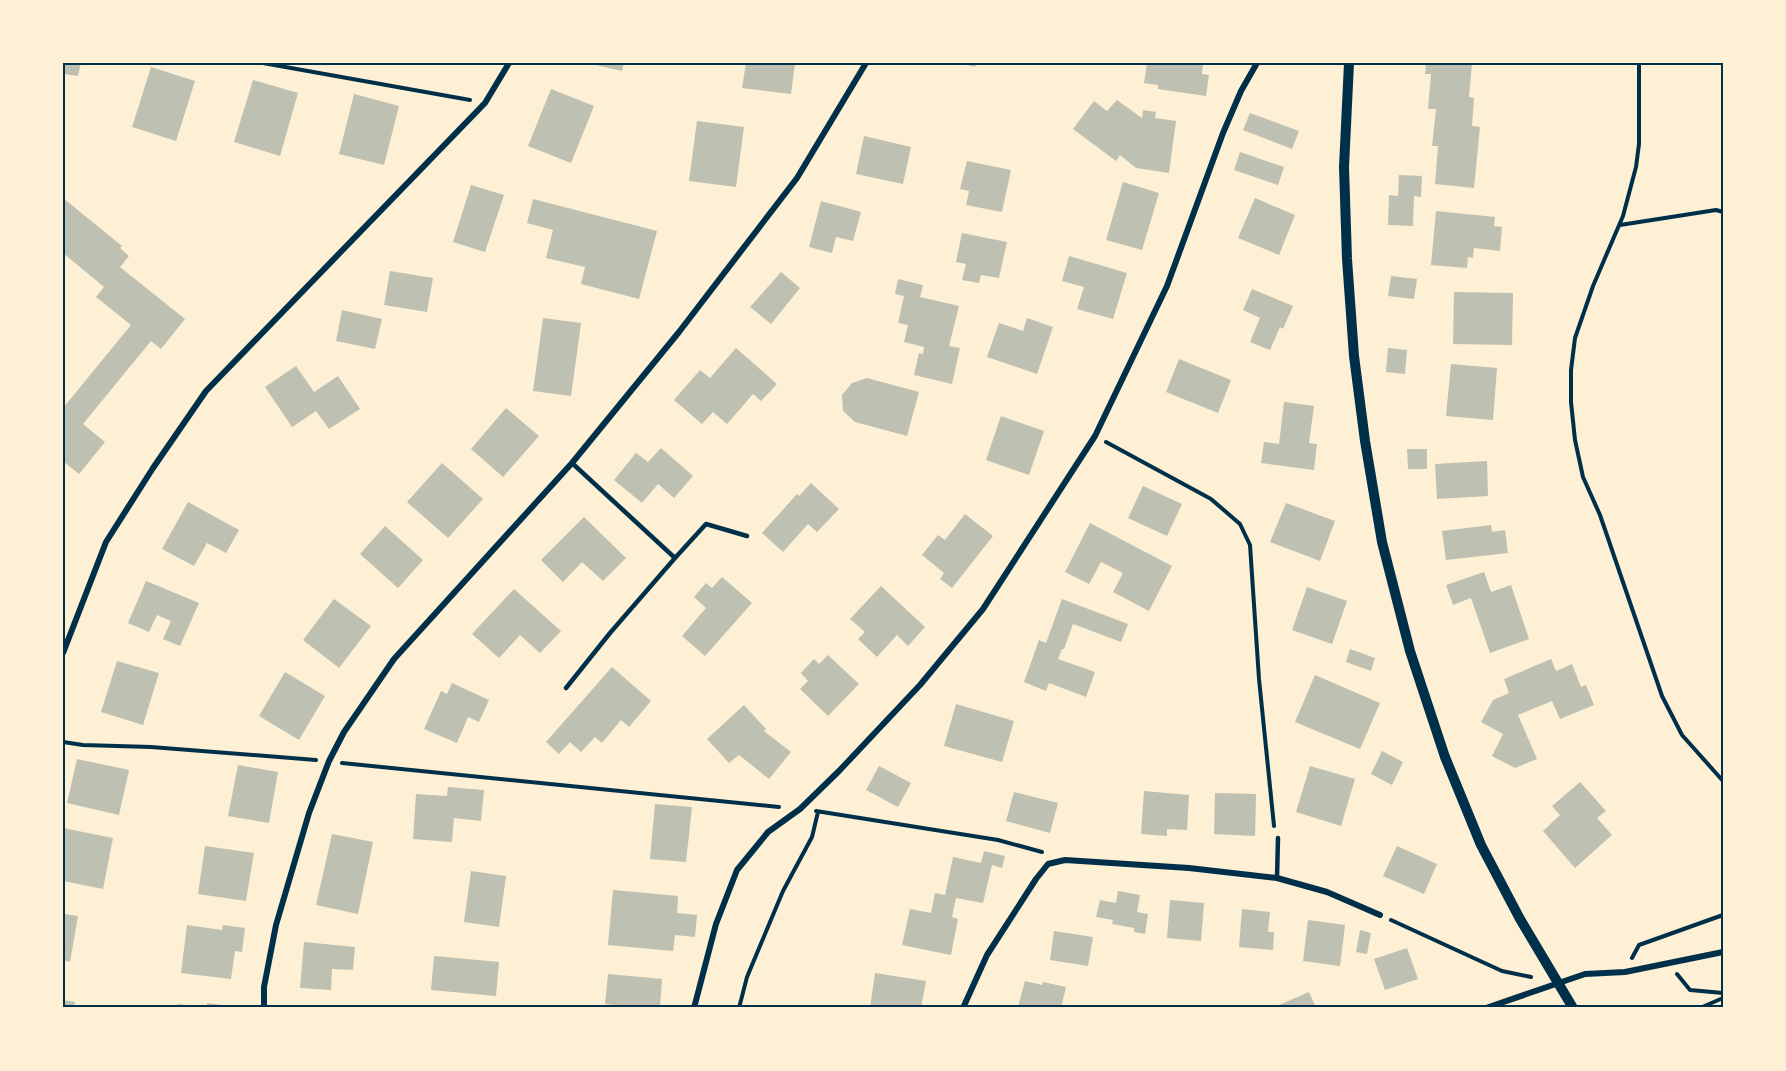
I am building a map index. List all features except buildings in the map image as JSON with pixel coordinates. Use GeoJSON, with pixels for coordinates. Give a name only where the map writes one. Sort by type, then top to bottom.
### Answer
{"type":"FeatureCollection","features":[{"type":"Feature","properties":{"kind":"street"},"geometry":{"type":"LineString","coordinates":[[63,653],[106,542],[206,391],[485,102],[509,63]]}},
{"type":"Feature","properties":{"kind":"street"},"geometry":{"type":"LineString","coordinates":[[264,1008],[264,987],[276,925],[309,813],[329,761],[344,732],[394,659],[572,464],[679,332],[796,178],[866,63]]}},
{"type":"Feature","properties":{"kind":"street"},"geometry":{"type":"LineString","coordinates":[[694,1008],[716,924],[737,870],[768,832],[800,809],[839,771],[920,685],[983,609],[1095,436],[1167,286],[1223,133],[1241,91],[1257,63]]}},
{"type":"Feature","properties":{"kind":"street"},"geometry":{"type":"LineString","coordinates":[[1349,63],[1344,167],[1347,259],[1354,356],[1382,543],[1410,651],[1445,758],[1481,845],[1520,919],[1573,1008]]}},
{"type":"Feature","properties":{"kind":"street"},"geometry":{"type":"LineString","coordinates":[[963,1008],[987,955],[1036,879],[1048,864],[1065,860],[1189,868],[1276,878],[1327,892],[1380,915]]}},
{"type":"Feature","properties":{"kind":"street"},"geometry":{"type":"LineString","coordinates":[[1486,1008],[1585,974],[1625,972],[1723,952]]}},
{"type":"Feature","properties":{"kind":"lane"},"geometry":{"type":"LineString","coordinates":[[572,464],[675,558]]}},
{"type":"Feature","properties":{"kind":"lane"},"geometry":{"type":"LineString","coordinates":[[566,688],[610,633],[706,524],[747,536]]}},
{"type":"Feature","properties":{"kind":"lane"},"geometry":{"type":"LineString","coordinates":[[1276,878],[1278,838]]}},
{"type":"Feature","properties":{"kind":"path"},"geometry":{"type":"LineString","coordinates":[[263,63],[451,97]]}},
{"type":"Feature","properties":{"kind":"path"},"geometry":{"type":"LineString","coordinates":[[1639,63],[1639,144],[1633,177],[1619,225],[1593,286],[1575,338],[1571,370],[1571,402],[1575,440],[1583,477],[1600,515],[1662,696],[1682,735],[1723,781]]}},
{"type":"Feature","properties":{"kind":"path"},"geometry":{"type":"LineString","coordinates":[[1619,225],[1716,210],[1723,212]]}},
{"type":"Feature","properties":{"kind":"path"},"geometry":{"type":"LineString","coordinates":[[1095,436],[1211,499],[1240,524],[1250,545],[1259,679],[1274,828],[1278,838]]}},
{"type":"Feature","properties":{"kind":"path"},"geometry":{"type":"LineString","coordinates":[[63,742],[329,761]]}},
{"type":"Feature","properties":{"kind":"path"},"geometry":{"type":"LineString","coordinates":[[355,764],[800,809],[998,840],[1065,860]]}},
{"type":"Feature","properties":{"kind":"path"},"geometry":{"type":"LineString","coordinates":[[739,1008],[747,977],[783,891],[812,837],[818,812]]}},
{"type":"Feature","properties":{"kind":"path"},"geometry":{"type":"LineString","coordinates":[[1380,915],[1502,971],[1558,982]]}},
{"type":"Feature","properties":{"kind":"path"},"geometry":{"type":"LineString","coordinates":[[1625,972],[1639,945],[1723,915]]}},
{"type":"Feature","properties":{"kind":"path"},"geometry":{"type":"LineString","coordinates":[[1667,963],[1690,990],[1723,993]]}},
{"type":"Feature","properties":{"kind":"path"},"geometry":{"type":"LineString","coordinates":[[1700,1008],[1723,998]]}}]}
